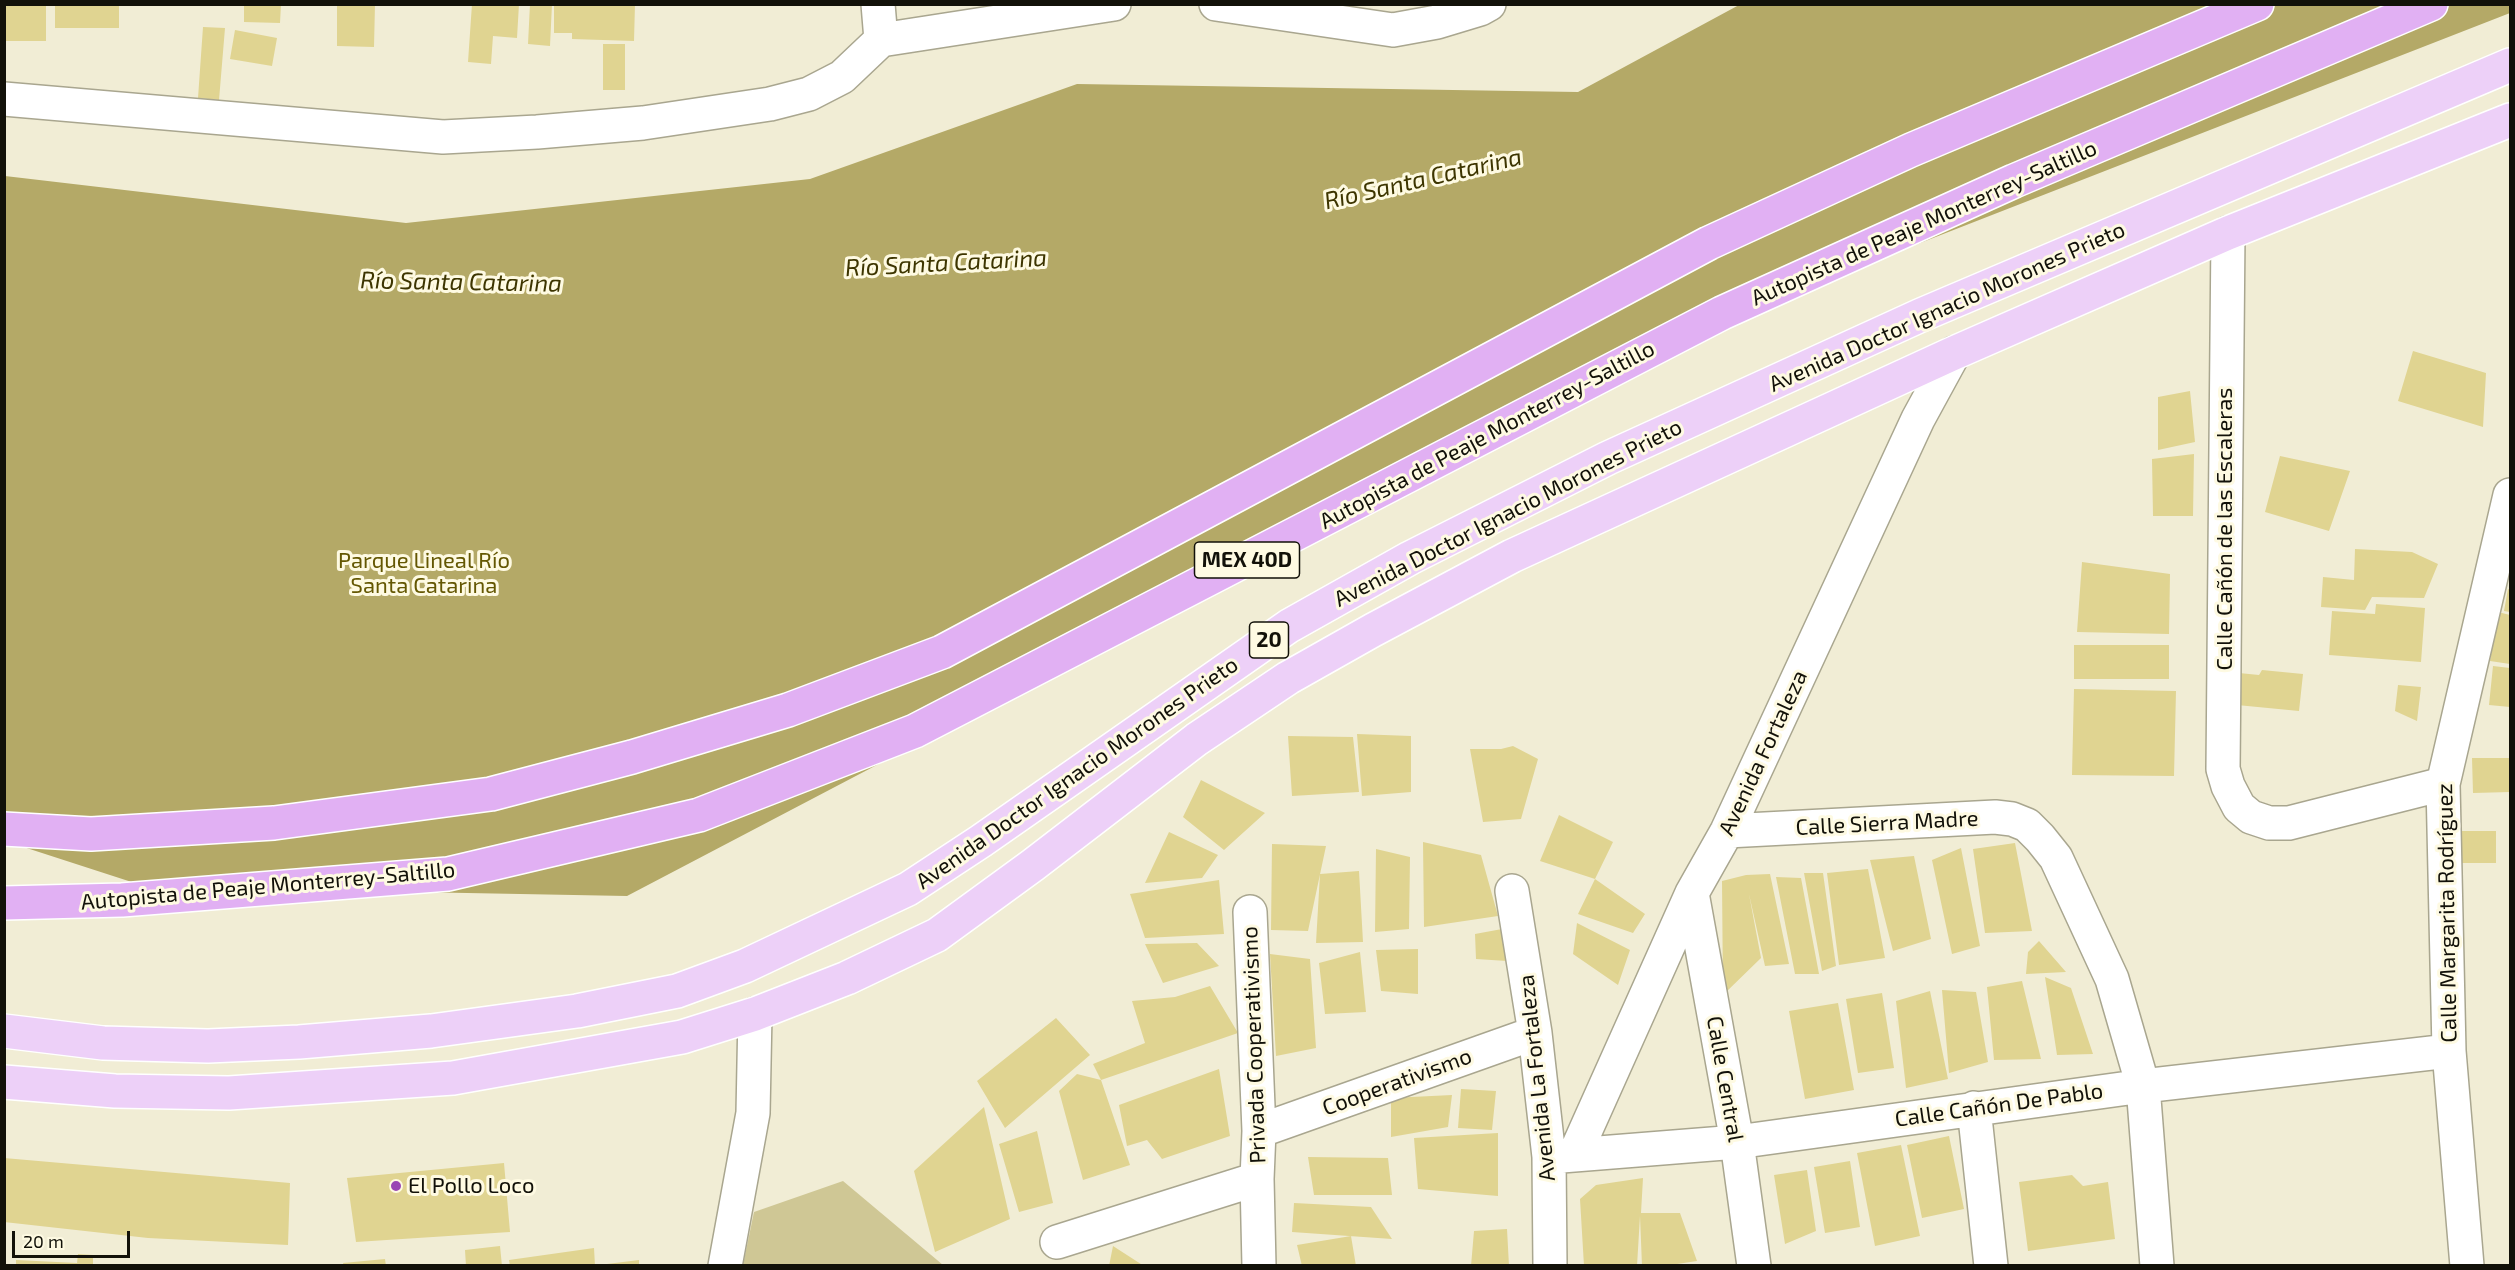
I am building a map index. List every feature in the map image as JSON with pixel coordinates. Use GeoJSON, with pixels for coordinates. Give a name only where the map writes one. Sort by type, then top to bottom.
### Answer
{"type":"FeatureCollection","features":[{"type":"Feature","properties":{"kind":"highway","name":"MEX 40D"},"geometry":{"type":"LineString","coordinates":[[4,829],[91,834],[274,823],[491,794],[632,757],[788,710],[942,652],[1709,243],[1911,150],[2257,4]]}},
{"type":"Feature","properties":{"kind":"highway","name":"Autopista de Peaje Monterrey-Saltillo"},"geometry":{"type":"LineString","coordinates":[[4,903],[122,900],[448,874],[699,815],[915,731],[1722,313],[2014,181],[2431,4]]}},
{"type":"Feature","properties":{"kind":"main road","name":"Avenida Doctor Ignacio Morones Prieto"},"geometry":{"type":"LineString","coordinates":[[4,1031],[103,1043],[208,1046],[299,1042],[420,1032],[577,1011],[677,991],[745,966],[908,889],[981,841],[1289,626],[1410,558],[1608,458],[1919,316],[2511,65]]}},
{"type":"Feature","properties":{"kind":"main road","name":"Avenida Doctor Ignacio Morones Prieto"},"geometry":{"type":"LineString","coordinates":[[4,1082],[115,1092],[229,1093],[453,1078],[682,1037],[755,1014],[847,978],[937,935],[1033,866],[1197,739],[1288,678],[1521,551],[1954,353],[2228,233],[2511,120]]}},
{"type":"Feature","properties":{"kind":"street"},"geometry":{"type":"LineString","coordinates":[[878,4],[881,40]]}},
{"type":"Feature","properties":{"kind":"street"},"geometry":{"type":"LineString","coordinates":[[4,99],[443,137],[643,123],[770,104],[808,94],[842,77],[881,40],[1114,4]]}},
{"type":"Feature","properties":{"kind":"street"},"geometry":{"type":"LineString","coordinates":[[1216,4],[1393,30],[1437,22],[1490,4]]}},
{"type":"Feature","properties":{"kind":"street","name":"Calle Cañón de las Escaleras"},"geometry":{"type":"LineString","coordinates":[[2228,233],[2223,769],[2228,786],[2239,807],[2251,817],[2270,823],[2289,823],[2443,784]]}},
{"type":"Feature","properties":{"kind":"street","name":"Avenida Fortaleza"},"geometry":{"type":"LineString","coordinates":[[1562,1156],[1692,893],[1726,831],[1918,419],[1954,353]]}},
{"type":"Feature","properties":{"kind":"street","name":"Calle Margarita Rodríguez"},"geometry":{"type":"LineString","coordinates":[[2467,1266],[2449,1051],[2443,784],[2511,495]]}},
{"type":"Feature","properties":{"kind":"street","name":"Calle Sierra Madre"},"geometry":{"type":"LineString","coordinates":[[1726,831],[1995,817],[2012,819],[2027,825],[2056,858],[2112,979],[2143,1086]]}},
{"type":"Feature","properties":{"kind":"street","name":"Avenida La Fortaleza"},"geometry":{"type":"LineString","coordinates":[[1512,891],[1535,1033],[1562,1156],[1550,1266]]}},
{"type":"Feature","properties":{"kind":"street","name":"Calle Central"},"geometry":{"type":"LineString","coordinates":[[1692,893],[1737,1142],[1754,1266]]}},
{"type":"Feature","properties":{"kind":"street","name":"Privada Cooperativismo"},"geometry":{"type":"LineString","coordinates":[[1250,912],[1259,1131],[1257,1179],[1259,1266]]}},
{"type":"Feature","properties":{"kind":"street"},"geometry":{"type":"LineString","coordinates":[[725,1266],[753,1113],[755,1014]]}},
{"type":"Feature","properties":{"kind":"street","name":"Cooperativismo"},"geometry":{"type":"LineString","coordinates":[[1259,1131],[1535,1033]]}},
{"type":"Feature","properties":{"kind":"street","name":"Calle Cañón De Pablo"},"geometry":{"type":"LineString","coordinates":[[1562,1156],[1737,1142],[2143,1086],[2449,1051]]}},
{"type":"Feature","properties":{"kind":"street"},"geometry":{"type":"LineString","coordinates":[[2143,1086],[2157,1266]]}},
{"type":"Feature","properties":{"kind":"street"},"geometry":{"type":"LineString","coordinates":[[1974,1108],[1991,1266]]}},
{"type":"Feature","properties":{"kind":"street","name":"Privada Cooperativismo"},"geometry":{"type":"LineString","coordinates":[[1057,1242],[1257,1179]]}},
{"type":"Feature","properties":{"kind":"shaded area"},"geometry":{"type":"Polygon","coordinates":[[[843,1181],[943,1265],[743,1265],[754,1212],[843,1181]]]}},
{"type":"Feature","properties":{"kind":"water","name":"Río Santa Catarina"},"geometry":{"type":"Polygon","coordinates":[[[1739,5],[2510,5],[2510,13],[1733,316],[627,896],[147,887],[5,841],[5,176],[406,223],[810,179],[1077,84],[1578,92],[1739,5]]]}},
{"type":"Feature","properties":{"kind":"building"},"geometry":{"type":"Polygon","coordinates":[[[4,4],[46,4],[46,41],[4,41],[4,4]]]}},
{"type":"Feature","properties":{"kind":"building"},"geometry":{"type":"Polygon","coordinates":[[[55,4],[119,4],[119,28],[55,28],[55,4]]]}},
{"type":"Feature","properties":{"kind":"building"},"geometry":{"type":"Polygon","coordinates":[[[244,4],[281,4],[280,23],[244,22],[244,4]]]}},
{"type":"Feature","properties":{"kind":"building"},"geometry":{"type":"Polygon","coordinates":[[[337,4],[375,4],[374,47],[337,46],[337,4]]]}},
{"type":"Feature","properties":{"kind":"building"},"geometry":{"type":"Polygon","coordinates":[[[472,4],[519,4],[517,38],[493,36],[491,64],[468,62],[472,4]]]}},
{"type":"Feature","properties":{"kind":"building"},"geometry":{"type":"Polygon","coordinates":[[[530,4],[552,4],[550,46],[528,44],[530,4]]]}},
{"type":"Feature","properties":{"kind":"building"},"geometry":{"type":"Polygon","coordinates":[[[554,4],[635,4],[634,41],[572,39],[572,33],[554,33],[554,4]]]}},
{"type":"Feature","properties":{"kind":"building"},"geometry":{"type":"Polygon","coordinates":[[[203,27],[225,28],[219,100],[198,98],[203,27]]]}},
{"type":"Feature","properties":{"kind":"building"},"geometry":{"type":"Polygon","coordinates":[[[235,30],[277,38],[272,66],[230,59],[235,30]]]}},
{"type":"Feature","properties":{"kind":"building"},"geometry":{"type":"Polygon","coordinates":[[[603,44],[625,44],[625,90],[603,90],[603,44]]]}},
{"type":"Feature","properties":{"kind":"building"},"geometry":{"type":"Polygon","coordinates":[[[2413,351],[2486,373],[2483,427],[2398,401],[2413,351]]]}},
{"type":"Feature","properties":{"kind":"building"},"geometry":{"type":"Polygon","coordinates":[[[2190,391],[2195,442],[2158,450],[2158,397],[2190,391]]]}},
{"type":"Feature","properties":{"kind":"building"},"geometry":{"type":"Polygon","coordinates":[[[2194,454],[2193,516],[2153,516],[2152,459],[2194,454]]]}},
{"type":"Feature","properties":{"kind":"building"},"geometry":{"type":"Polygon","coordinates":[[[2280,456],[2350,471],[2329,531],[2265,512],[2280,456]]]}},
{"type":"Feature","properties":{"kind":"building"},"geometry":{"type":"Polygon","coordinates":[[[2355,549],[2412,552],[2438,564],[2424,598],[2372,597],[2365,610],[2321,607],[2323,577],[2354,580],[2355,549]]]}},
{"type":"Feature","properties":{"kind":"building"},"geometry":{"type":"Polygon","coordinates":[[[2082,562],[2170,574],[2169,634],[2077,632],[2082,562]]]}},
{"type":"Feature","properties":{"kind":"building"},"geometry":{"type":"Polygon","coordinates":[[[2508,589],[2510,590],[2510,612],[2504,611],[2508,589]]]}},
{"type":"Feature","properties":{"kind":"building"},"geometry":{"type":"Polygon","coordinates":[[[2376,604],[2425,608],[2421,662],[2329,655],[2332,611],[2375,614],[2376,604]]]}},
{"type":"Feature","properties":{"kind":"building"},"geometry":{"type":"Polygon","coordinates":[[[2498,612],[2510,615],[2510,664],[2490,661],[2498,612]]]}},
{"type":"Feature","properties":{"kind":"building"},"geometry":{"type":"Polygon","coordinates":[[[2074,645],[2169,645],[2169,679],[2074,679],[2074,645]]]}},
{"type":"Feature","properties":{"kind":"building"},"geometry":{"type":"Polygon","coordinates":[[[2493,666],[2510,668],[2510,707],[2489,705],[2493,666]]]}},
{"type":"Feature","properties":{"kind":"building"},"geometry":{"type":"Polygon","coordinates":[[[2262,670],[2303,674],[2299,711],[2237,705],[2239,673],[2259,675],[2262,670]]]}},
{"type":"Feature","properties":{"kind":"building"},"geometry":{"type":"Polygon","coordinates":[[[2398,685],[2421,687],[2417,721],[2395,711],[2398,685]]]}},
{"type":"Feature","properties":{"kind":"building"},"geometry":{"type":"Polygon","coordinates":[[[2074,689],[2176,691],[2174,776],[2072,775],[2074,689]]]}},
{"type":"Feature","properties":{"kind":"building"},"geometry":{"type":"Polygon","coordinates":[[[1357,734],[1411,736],[1411,792],[1362,796],[1357,734]]]}},
{"type":"Feature","properties":{"kind":"building"},"geometry":{"type":"Polygon","coordinates":[[[1288,736],[1353,737],[1359,792],[1292,796],[1288,736]]]}},
{"type":"Feature","properties":{"kind":"building"},"geometry":{"type":"Polygon","coordinates":[[[1513,746],[1538,759],[1521,819],[1483,822],[1470,749],[1501,749],[1513,746]]]}},
{"type":"Feature","properties":{"kind":"building"},"geometry":{"type":"Polygon","coordinates":[[[2472,758],[2510,758],[2510,792],[2473,793],[2472,758]]]}},
{"type":"Feature","properties":{"kind":"building"},"geometry":{"type":"Polygon","coordinates":[[[1201,780],[1265,813],[1224,850],[1183,817],[1201,780]]]}},
{"type":"Feature","properties":{"kind":"building"},"geometry":{"type":"Polygon","coordinates":[[[1559,815],[1613,842],[1595,879],[1540,861],[1559,815]]]}},
{"type":"Feature","properties":{"kind":"building"},"geometry":{"type":"Polygon","coordinates":[[[2453,831],[2496,831],[2496,863],[2453,863],[2453,831]]]}},
{"type":"Feature","properties":{"kind":"building"},"geometry":{"type":"Polygon","coordinates":[[[1169,832],[1218,855],[1202,878],[1145,883],[1169,832]]]}},
{"type":"Feature","properties":{"kind":"building"},"geometry":{"type":"Polygon","coordinates":[[[1423,842],[1481,855],[1498,916],[1424,927],[1423,842]]]}},
{"type":"Feature","properties":{"kind":"building"},"geometry":{"type":"Polygon","coordinates":[[[2015,843],[2032,931],[1985,933],[1973,849],[2015,843]]]}},
{"type":"Feature","properties":{"kind":"building"},"geometry":{"type":"Polygon","coordinates":[[[1272,844],[1326,846],[1308,931],[1271,930],[1272,844]]]}},
{"type":"Feature","properties":{"kind":"building"},"geometry":{"type":"Polygon","coordinates":[[[1961,848],[1980,946],[1952,954],[1932,860],[1961,848]]]}},
{"type":"Feature","properties":{"kind":"building"},"geometry":{"type":"Polygon","coordinates":[[[1376,849],[1410,857],[1409,929],[1375,932],[1376,849]]]}},
{"type":"Feature","properties":{"kind":"building"},"geometry":{"type":"Polygon","coordinates":[[[1914,856],[1931,939],[1893,951],[1870,860],[1914,856]]]}},
{"type":"Feature","properties":{"kind":"building"},"geometry":{"type":"Polygon","coordinates":[[[1868,869],[1885,958],[1839,965],[1827,873],[1868,869]]]}},
{"type":"Feature","properties":{"kind":"building"},"geometry":{"type":"Polygon","coordinates":[[[1359,871],[1363,942],[1316,943],[1320,874],[1359,871]]]}},
{"type":"Feature","properties":{"kind":"building"},"geometry":{"type":"Polygon","coordinates":[[[1804,873],[1823,873],[1836,966],[1822,971],[1804,873]]]}},
{"type":"Feature","properties":{"kind":"building"},"geometry":{"type":"Polygon","coordinates":[[[1770,874],[1789,964],[1765,966],[1749,894],[1761,958],[1723,995],[1722,881],[1746,875],[1770,874]]]}},
{"type":"Feature","properties":{"kind":"building"},"geometry":{"type":"Polygon","coordinates":[[[1776,877],[1801,878],[1819,974],[1795,974],[1776,877]]]}},
{"type":"Feature","properties":{"kind":"building"},"geometry":{"type":"Polygon","coordinates":[[[1595,879],[1645,914],[1633,933],[1578,914],[1595,879]]]}},
{"type":"Feature","properties":{"kind":"building"},"geometry":{"type":"Polygon","coordinates":[[[1219,880],[1224,934],[1145,938],[1130,894],[1219,880]]]}},
{"type":"Feature","properties":{"kind":"building"},"geometry":{"type":"Polygon","coordinates":[[[1577,923],[1630,950],[1618,985],[1573,954],[1577,923]]]}},
{"type":"Feature","properties":{"kind":"building"},"geometry":{"type":"Polygon","coordinates":[[[1502,929],[1507,961],[1476,959],[1475,934],[1502,929]]]}},
{"type":"Feature","properties":{"kind":"building"},"geometry":{"type":"Polygon","coordinates":[[[2039,941],[2066,972],[2026,974],[2028,952],[2039,941]]]}},
{"type":"Feature","properties":{"kind":"building"},"geometry":{"type":"Polygon","coordinates":[[[1197,943],[1219,966],[1163,983],[1145,944],[1197,943]]]}},
{"type":"Feature","properties":{"kind":"building"},"geometry":{"type":"Polygon","coordinates":[[[1418,949],[1418,994],[1381,991],[1376,950],[1418,949]]]}},
{"type":"Feature","properties":{"kind":"building"},"geometry":{"type":"Polygon","coordinates":[[[1360,952],[1366,1012],[1325,1014],[1319,963],[1360,952]]]}},
{"type":"Feature","properties":{"kind":"building"},"geometry":{"type":"Polygon","coordinates":[[[1270,954],[1310,959],[1316,1048],[1276,1056],[1270,954]]]}},
{"type":"Feature","properties":{"kind":"building"},"geometry":{"type":"Polygon","coordinates":[[[2045,977],[2071,988],[2093,1054],[2057,1055],[2045,977]]]}},
{"type":"Feature","properties":{"kind":"building"},"geometry":{"type":"Polygon","coordinates":[[[2022,981],[2041,1059],[1994,1060],[1987,987],[2022,981]]]}},
{"type":"Feature","properties":{"kind":"building"},"geometry":{"type":"Polygon","coordinates":[[[1210,986],[1238,1033],[1101,1080],[1093,1064],[1145,1043],[1132,1001],[1175,997],[1210,986]]]}},
{"type":"Feature","properties":{"kind":"building"},"geometry":{"type":"Polygon","coordinates":[[[1942,990],[1976,992],[1988,1062],[1949,1073],[1942,990]]]}},
{"type":"Feature","properties":{"kind":"building"},"geometry":{"type":"Polygon","coordinates":[[[1930,991],[1948,1079],[1906,1088],[1896,1001],[1930,991]]]}},
{"type":"Feature","properties":{"kind":"building"},"geometry":{"type":"Polygon","coordinates":[[[1882,993],[1894,1068],[1858,1073],[1846,999],[1882,993]]]}},
{"type":"Feature","properties":{"kind":"building"},"geometry":{"type":"Polygon","coordinates":[[[1838,1003],[1854,1090],[1805,1099],[1789,1011],[1838,1003]]]}},
{"type":"Feature","properties":{"kind":"building"},"geometry":{"type":"Polygon","coordinates":[[[1056,1018],[1090,1055],[1005,1128],[977,1081],[1056,1018]]]}},
{"type":"Feature","properties":{"kind":"building"},"geometry":{"type":"Polygon","coordinates":[[[1219,1069],[1230,1136],[1162,1159],[1147,1140],[1127,1146],[1119,1105],[1219,1069]]]}},
{"type":"Feature","properties":{"kind":"building"},"geometry":{"type":"Polygon","coordinates":[[[1077,1074],[1101,1080],[1130,1165],[1083,1180],[1059,1091],[1077,1074]]]}},
{"type":"Feature","properties":{"kind":"building"},"geometry":{"type":"Polygon","coordinates":[[[1461,1089],[1496,1091],[1492,1130],[1458,1128],[1461,1089]]]}},
{"type":"Feature","properties":{"kind":"building"},"geometry":{"type":"Polygon","coordinates":[[[1452,1095],[1448,1127],[1391,1137],[1391,1098],[1452,1095]]]}},
{"type":"Feature","properties":{"kind":"building"},"geometry":{"type":"Polygon","coordinates":[[[984,1107],[1010,1219],[935,1252],[914,1171],[984,1107]]]}},
{"type":"Feature","properties":{"kind":"building"},"geometry":{"type":"Polygon","coordinates":[[[1037,1131],[1053,1203],[1019,1212],[999,1144],[1037,1131]]]}},
{"type":"Feature","properties":{"kind":"building"},"geometry":{"type":"Polygon","coordinates":[[[1498,1133],[1498,1196],[1418,1189],[1414,1138],[1498,1133]]]}},
{"type":"Feature","properties":{"kind":"building"},"geometry":{"type":"Polygon","coordinates":[[[1949,1136],[1964,1209],[1922,1218],[1907,1145],[1949,1136]]]}},
{"type":"Feature","properties":{"kind":"building"},"geometry":{"type":"Polygon","coordinates":[[[1901,1145],[1920,1236],[1875,1246],[1857,1153],[1901,1145]]]}},
{"type":"Feature","properties":{"kind":"building"},"geometry":{"type":"Polygon","coordinates":[[[1308,1157],[1388,1158],[1392,1195],[1314,1195],[1308,1157]]]}},
{"type":"Feature","properties":{"kind":"building"},"geometry":{"type":"Polygon","coordinates":[[[4,1158],[290,1183],[288,1245],[148,1238],[4,1222],[4,1158]]]}},
{"type":"Feature","properties":{"kind":"building"},"geometry":{"type":"Polygon","coordinates":[[[1850,1161],[1860,1227],[1825,1233],[1814,1167],[1850,1161]]]}},
{"type":"Feature","properties":{"kind":"building"},"geometry":{"type":"Polygon","coordinates":[[[504,1163],[510,1232],[356,1242],[347,1178],[504,1163]]]}},
{"type":"Feature","properties":{"kind":"building"},"geometry":{"type":"Polygon","coordinates":[[[1807,1170],[1816,1231],[1785,1244],[1774,1175],[1807,1170]]]}},
{"type":"Feature","properties":{"kind":"building"},"geometry":{"type":"Polygon","coordinates":[[[2072,1175],[2083,1186],[2108,1182],[2115,1239],[2028,1251],[2019,1182],[2072,1175]]]}},
{"type":"Feature","properties":{"kind":"building"},"geometry":{"type":"Polygon","coordinates":[[[1643,1178],[1641,1213],[1680,1213],[1697,1261],[1664,1266],[1642,1266],[1640,1216],[1637,1266],[1584,1266],[1580,1199],[1596,1185],[1643,1178]]]}},
{"type":"Feature","properties":{"kind":"building"},"geometry":{"type":"Polygon","coordinates":[[[1294,1203],[1371,1207],[1392,1239],[1292,1232],[1294,1203]]]}},
{"type":"Feature","properties":{"kind":"building"},"geometry":{"type":"Polygon","coordinates":[[[1507,1229],[1509,1266],[1471,1266],[1474,1231],[1507,1229]]]}},
{"type":"Feature","properties":{"kind":"building"},"geometry":{"type":"Polygon","coordinates":[[[1351,1236],[1356,1266],[1302,1266],[1297,1245],[1351,1236]]]}},
{"type":"Feature","properties":{"kind":"building"},"geometry":{"type":"Polygon","coordinates":[[[500,1246],[502,1266],[466,1266],[465,1250],[500,1246]]]}},
{"type":"Feature","properties":{"kind":"building"},"geometry":{"type":"Polygon","coordinates":[[[1113,1246],[1144,1266],[1109,1266],[1113,1246]]]}},
{"type":"Feature","properties":{"kind":"building"},"geometry":{"type":"Polygon","coordinates":[[[594,1248],[595,1266],[510,1266],[509,1260],[594,1248]]]}},
{"type":"Feature","properties":{"kind":"building"},"geometry":{"type":"Polygon","coordinates":[[[78,1254],[93,1255],[93,1266],[16,1266],[16,1260],[77,1263],[78,1254]]]}},
{"type":"Feature","properties":{"kind":"building"},"geometry":{"type":"Polygon","coordinates":[[[385,1259],[386,1266],[344,1266],[343,1263],[385,1259]]]}},
{"type":"Feature","properties":{"kind":"building"},"geometry":{"type":"Polygon","coordinates":[[[639,1260],[639,1266],[607,1266],[607,1264],[639,1260]]]}},
{"type":"Feature","properties":{"kind":"place","name":"El Pollo Loco"},"geometry":{"type":"Point","coordinates":[396,1186]}},
{"type":"Feature","properties":{"kind":"park label","name":"Parque Lineal Río Santa Catarina"},"geometry":{"type":"Point","coordinates":[424,574]}}]}
